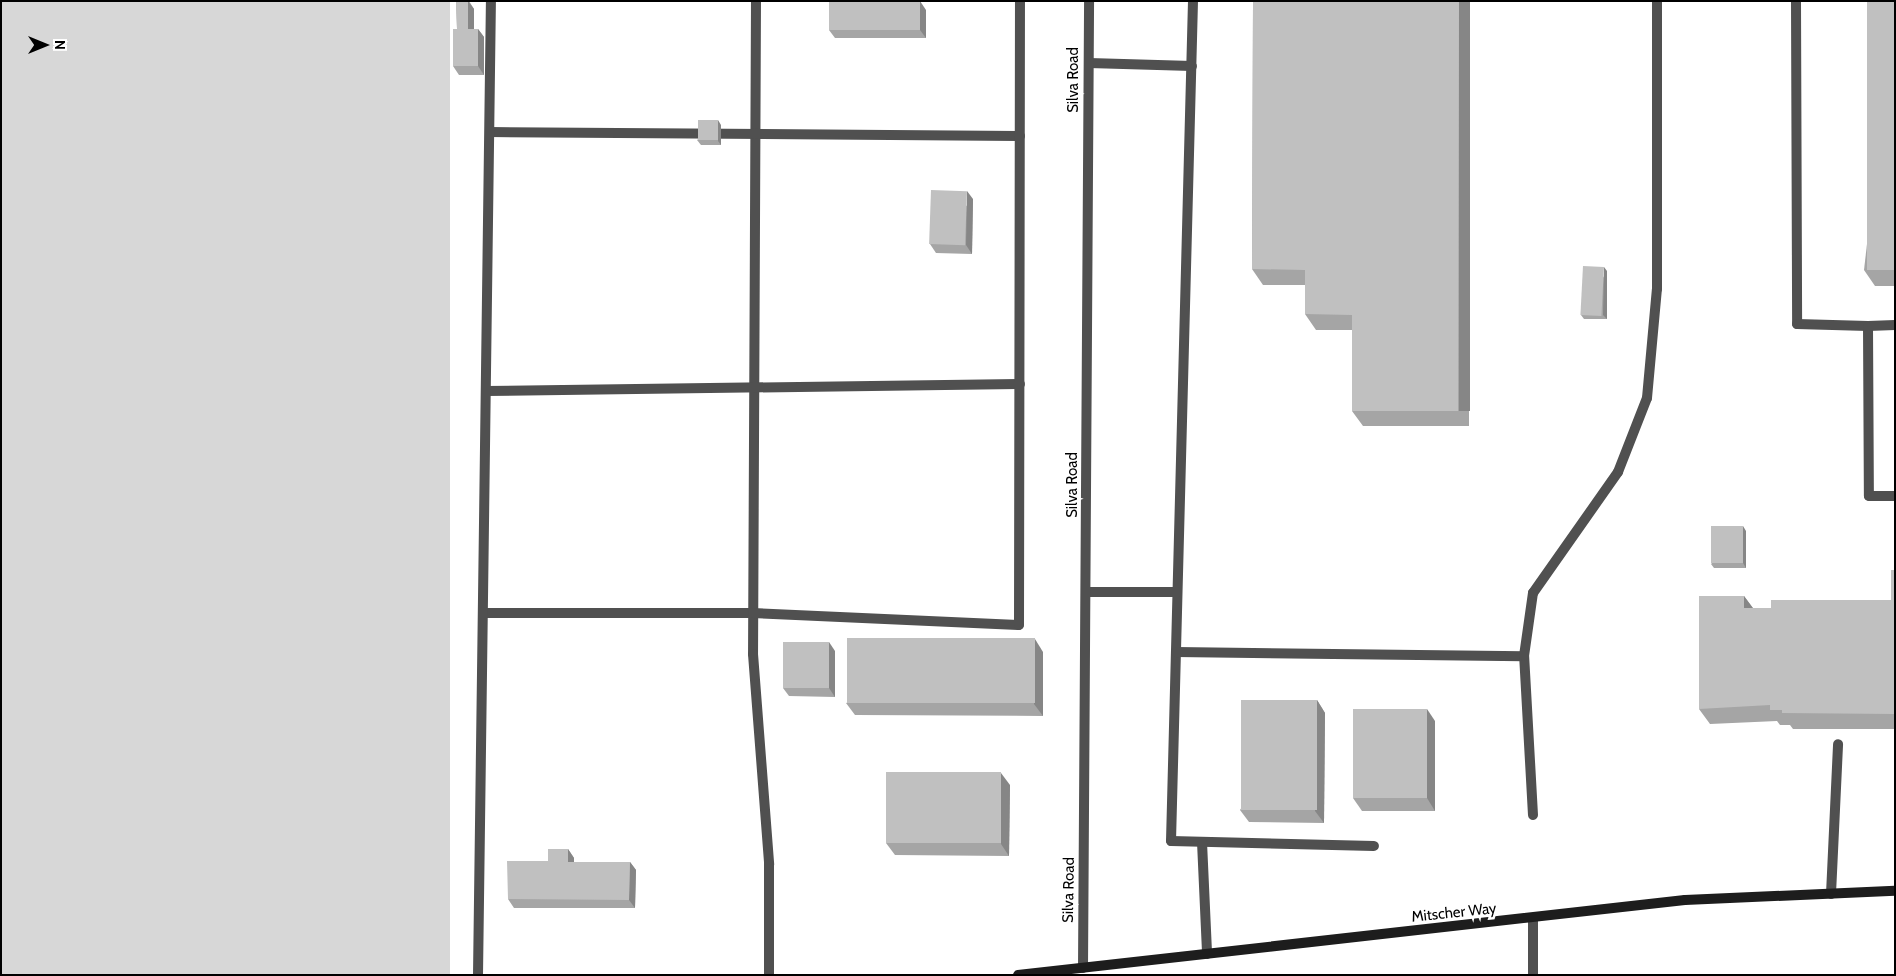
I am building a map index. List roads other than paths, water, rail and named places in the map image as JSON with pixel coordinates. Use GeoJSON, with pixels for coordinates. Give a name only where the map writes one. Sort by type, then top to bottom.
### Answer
{"type":"FeatureCollection","features":[{"type":"Feature","properties":{"kind":"street"},"geometry":{"type":"LineString","coordinates":[[478,975],[491,1]]}},
{"type":"Feature","properties":{"kind":"street"},"geometry":{"type":"LineString","coordinates":[[756,1],[757,131],[753,613],[769,864],[769,975]]}},
{"type":"Feature","properties":{"kind":"street"},"geometry":{"type":"LineString","coordinates":[[484,613],[753,613],[1019,625],[1020,1]]}},
{"type":"Feature","properties":{"kind":"street","name":"Silva Road"},"geometry":{"type":"LineString","coordinates":[[1083,972],[1088,592],[1089,1]]}},
{"type":"Feature","properties":{"kind":"street"},"geometry":{"type":"LineString","coordinates":[[1193,1],[1171,841],[1374,846]]}},
{"type":"Feature","properties":{"kind":"street"},"geometry":{"type":"LineString","coordinates":[[1533,815],[1524,656],[1533,593],[1618,472],[1647,398],[1657,289],[1657,1]]}},
{"type":"Feature","properties":{"kind":"street"},"geometry":{"type":"LineString","coordinates":[[1796,1],[1797,324],[1895,325]]}},
{"type":"Feature","properties":{"kind":"street"},"geometry":{"type":"LineString","coordinates":[[1089,63],[1192,66]]}},
{"type":"Feature","properties":{"kind":"street"},"geometry":{"type":"LineString","coordinates":[[490,132],[757,131],[1020,136]]}},
{"type":"Feature","properties":{"kind":"street"},"geometry":{"type":"LineString","coordinates":[[1868,326],[1868,496],[1895,496]]}},
{"type":"Feature","properties":{"kind":"street"},"geometry":{"type":"LineString","coordinates":[[486,391],[1020,384]]}},
{"type":"Feature","properties":{"kind":"street"},"geometry":{"type":"LineString","coordinates":[[1088,592],[1177,592]]}},
{"type":"Feature","properties":{"kind":"street"},"geometry":{"type":"LineString","coordinates":[[1176,652],[1524,656]]}},
{"type":"Feature","properties":{"kind":"street"},"geometry":{"type":"LineString","coordinates":[[1831,894],[1838,744]]}},
{"type":"Feature","properties":{"kind":"street"},"geometry":{"type":"LineString","coordinates":[[1202,842],[1208,954]]}},
{"type":"Feature","properties":{"kind":"street","name":"Mitscher Way"},"geometry":{"type":"LineString","coordinates":[[1018,975],[1083,972],[1208,954],[1533,920],[1685,900],[1895,891]]}},
{"type":"Feature","properties":{"kind":"street"},"geometry":{"type":"LineString","coordinates":[[1533,920],[1533,975]]}}]}
